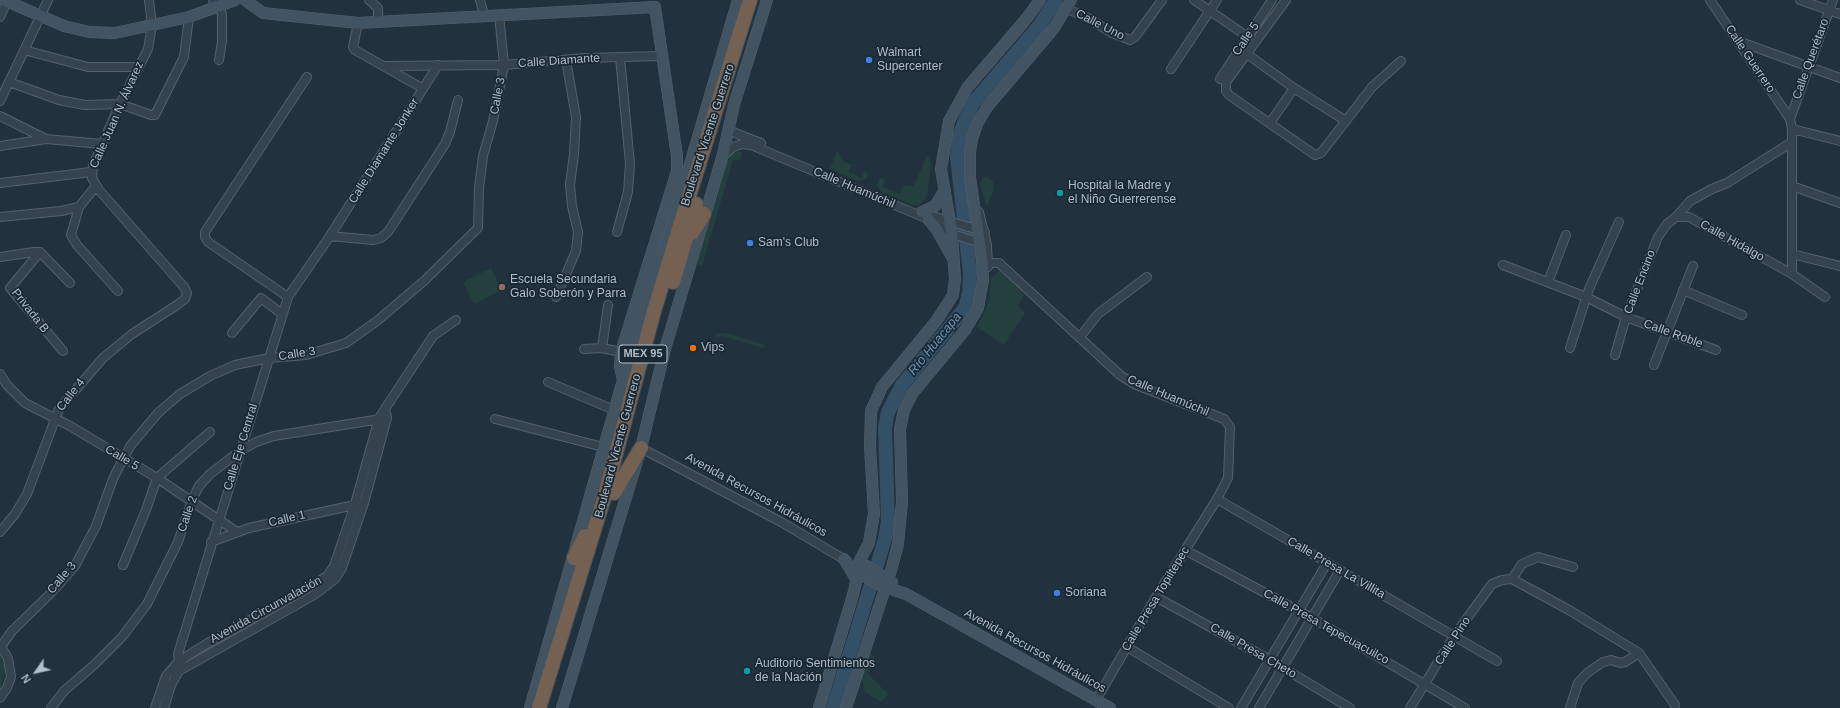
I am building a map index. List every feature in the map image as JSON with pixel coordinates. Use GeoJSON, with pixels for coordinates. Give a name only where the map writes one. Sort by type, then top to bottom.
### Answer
{"type":"FeatureCollection","features":[{"type":"Feature","properties":{"kind":"highway","name":"Boulevard Vicente Guerrero"},"geometry":{"type":"LineString","coordinates":[[539,708],[609,495],[657,304],[750,0]]}},
{"type":"Feature","properties":{"kind":"highway","name":"Boulevard Vicente Guerrero"},"geometry":{"type":"LineString","coordinates":[[547,708],[663,313],[758,0]]}},
{"type":"Feature","properties":{"kind":"highway"},"geometry":{"type":"LineString","coordinates":[[686,241],[704,214]]}},
{"type":"Feature","properties":{"kind":"highway"},"geometry":{"type":"LineString","coordinates":[[574,558],[609,495],[641,448]]}},
{"type":"Feature","properties":{"kind":"main road"},"geometry":{"type":"LineString","coordinates":[[6,1],[64,26],[89,32],[115,33],[189,16],[216,3],[235,0]]}},
{"type":"Feature","properties":{"kind":"main road"},"geometry":{"type":"LineString","coordinates":[[245,0],[264,13],[358,23],[484,15],[551,14],[657,4],[661,56],[677,156],[677,171],[621,352],[620,366],[623,380]]}},
{"type":"Feature","properties":{"kind":"main road","name":"Boulevard Vicente Guerrero"},"geometry":{"type":"LineString","coordinates":[[530,708],[574,558],[603,447],[672,226],[738,0]]}},
{"type":"Feature","properties":{"kind":"main road","name":"Boulevard Vicente Guerrero"},"geometry":{"type":"LineString","coordinates":[[562,708],[641,448],[665,349],[704,214],[722,158],[734,105],[767,0]]}},
{"type":"Feature","properties":{"kind":"main road"},"geometry":{"type":"LineString","coordinates":[[819,708],[869,543],[874,514],[870,446],[872,411],[876,398],[888,378],[946,308],[953,295],[955,279],[952,234],[941,169],[951,115],[967,88],[1027,18],[1040,0]]}},
{"type":"Feature","properties":{"kind":"main road"},"geometry":{"type":"LineString","coordinates":[[846,708],[885,582],[892,567],[901,523],[900,429],[904,410],[912,394],[965,330],[978,308],[983,280],[983,244],[971,186],[970,152],[977,124],[996,95],[1050,34],[1069,4]]}},
{"type":"Feature","properties":{"kind":"main road"},"geometry":{"type":"LineString","coordinates":[[945,190],[925,216],[937,230],[954,261]]}},
{"type":"Feature","properties":{"kind":"main road"},"geometry":{"type":"LineString","coordinates":[[844,559],[852,570],[861,572]]}},
{"type":"Feature","properties":{"kind":"main road"},"geometry":{"type":"LineString","coordinates":[[877,611],[890,599],[906,594],[896,580],[892,567]]}},
{"type":"Feature","properties":{"kind":"main road","name":"Avenida Recursos Hidráulicos"},"geometry":{"type":"LineString","coordinates":[[861,572],[885,582],[1110,708]]}},
{"type":"Feature","properties":{"kind":"street"},"geometry":{"type":"LineString","coordinates":[[0,102],[48,0]]}},
{"type":"Feature","properties":{"kind":"street","name":"Calle Juan N. Álvarez"},"geometry":{"type":"LineString","coordinates":[[149,0],[152,25],[148,49],[120,104],[91,172],[96,186],[184,287],[187,294]]}},
{"type":"Feature","properties":{"kind":"street"},"geometry":{"type":"LineString","coordinates":[[369,0],[378,8],[378,21]]}},
{"type":"Feature","properties":{"kind":"street"},"geometry":{"type":"LineString","coordinates":[[480,0],[484,15]]}},
{"type":"Feature","properties":{"kind":"street","name":"Calle Uno"},"geometry":{"type":"LineString","coordinates":[[1069,4],[1112,33],[1130,40],[1135,37],[1162,0]]}},
{"type":"Feature","properties":{"kind":"street"},"geometry":{"type":"LineString","coordinates":[[1194,0],[1248,37]]}},
{"type":"Feature","properties":{"kind":"street"},"geometry":{"type":"LineString","coordinates":[[1171,69],[1217,0]]}},
{"type":"Feature","properties":{"kind":"street","name":"Calle 5"},"geometry":{"type":"LineString","coordinates":[[1220,79],[1272,0]]}},
{"type":"Feature","properties":{"kind":"street"},"geometry":{"type":"LineString","coordinates":[[1286,0],[1226,82],[1226,91],[1229,95],[1315,154],[1319,155],[1372,87],[1401,61]]}},
{"type":"Feature","properties":{"kind":"street","name":"Calle Guerrero"},"geometry":{"type":"LineString","coordinates":[[1710,0],[1790,118]]}},
{"type":"Feature","properties":{"kind":"street"},"geometry":{"type":"LineString","coordinates":[[1800,0],[1840,14]]}},
{"type":"Feature","properties":{"kind":"street","name":"Calle Querétaro"},"geometry":{"type":"LineString","coordinates":[[1790,118],[1833,0]]}},
{"type":"Feature","properties":{"kind":"street"},"geometry":{"type":"LineString","coordinates":[[0,17],[6,1]]}},
{"type":"Feature","properties":{"kind":"street"},"geometry":{"type":"LineString","coordinates":[[216,3],[222,14],[222,34],[219,60]]}},
{"type":"Feature","properties":{"kind":"street","name":"Calle 3"},"geometry":{"type":"LineString","coordinates":[[0,646],[12,631],[52,593],[75,566],[96,526],[113,479],[123,458],[131,445],[158,413],[180,394],[210,376],[235,365],[269,358],[306,355],[346,343],[389,311],[478,228],[479,188],[483,156],[493,120],[504,65],[499,15]]}},
{"type":"Feature","properties":{"kind":"street"},"geometry":{"type":"LineString","coordinates":[[9,82],[59,100],[85,105],[120,104],[151,116],[158,112],[184,57],[189,16]]}},
{"type":"Feature","properties":{"kind":"street"},"geometry":{"type":"LineString","coordinates":[[358,23],[353,47],[355,50],[422,88]]}},
{"type":"Feature","properties":{"kind":"street"},"geometry":{"type":"LineString","coordinates":[[1738,41],[1840,78]]}},
{"type":"Feature","properties":{"kind":"street"},"geometry":{"type":"LineString","coordinates":[[24,50],[88,67],[138,67]]}},
{"type":"Feature","properties":{"kind":"street"},"geometry":{"type":"LineString","coordinates":[[1247,54],[1294,88],[1346,121]]}},
{"type":"Feature","properties":{"kind":"street","name":"Calle Diamante"},"geometry":{"type":"LineString","coordinates":[[384,66],[504,65],[566,60],[661,56]]}},
{"type":"Feature","properties":{"kind":"street"},"geometry":{"type":"LineString","coordinates":[[617,232],[628,192],[630,164],[620,57]]}},
{"type":"Feature","properties":{"kind":"street"},"geometry":{"type":"LineString","coordinates":[[556,297],[576,251],[578,232],[572,206],[570,185],[574,154],[576,117],[566,60]]}},
{"type":"Feature","properties":{"kind":"street","name":"Calle Diamante Jonker"},"geometry":{"type":"LineString","coordinates":[[330,236],[422,88],[438,65]]}},
{"type":"Feature","properties":{"kind":"street"},"geometry":{"type":"LineString","coordinates":[[288,297],[208,242],[205,237],[205,232],[307,77]]}},
{"type":"Feature","properties":{"kind":"street"},"geometry":{"type":"LineString","coordinates":[[1270,123],[1294,88]]}},
{"type":"Feature","properties":{"kind":"street"},"geometry":{"type":"LineString","coordinates":[[330,236],[373,240],[381,238],[388,232],[445,144],[450,132],[458,100]]}},
{"type":"Feature","properties":{"kind":"street"},"geometry":{"type":"LineString","coordinates":[[0,116],[46,139]]}},
{"type":"Feature","properties":{"kind":"street"},"geometry":{"type":"LineString","coordinates":[[1790,118],[1792,128],[1792,274]]}},
{"type":"Feature","properties":{"kind":"street"},"geometry":{"type":"LineString","coordinates":[[1792,128],[1840,141]]}},
{"type":"Feature","properties":{"kind":"street","name":"Calle Huamúchil"},"geometry":{"type":"LineString","coordinates":[[729,129],[735,133],[925,216],[952,234],[983,244]]}},
{"type":"Feature","properties":{"kind":"street"},"geometry":{"type":"LineString","coordinates":[[0,146],[46,139],[102,144]]}},
{"type":"Feature","properties":{"kind":"street"},"geometry":{"type":"LineString","coordinates":[[1676,217],[1690,201],[1727,183],[1792,142]]}},
{"type":"Feature","properties":{"kind":"street","name":"Calle Huamúchil"},"geometry":{"type":"LineString","coordinates":[[722,158],[733,147],[742,144],[751,145],[925,216],[981,231]]}},
{"type":"Feature","properties":{"kind":"street"},"geometry":{"type":"LineString","coordinates":[[0,183],[91,172]]}},
{"type":"Feature","properties":{"kind":"street"},"geometry":{"type":"LineString","coordinates":[[96,186],[79,206],[71,235],[77,245],[118,291]]}},
{"type":"Feature","properties":{"kind":"street"},"geometry":{"type":"LineString","coordinates":[[1792,186],[1840,203]]}},
{"type":"Feature","properties":{"kind":"street"},"geometry":{"type":"LineString","coordinates":[[0,218],[61,212],[79,206]]}},
{"type":"Feature","properties":{"kind":"street","name":"Calle Hidalgo"},"geometry":{"type":"LineString","coordinates":[[1676,217],[1689,217],[1792,274],[1825,297]]}},
{"type":"Feature","properties":{"kind":"street","name":"Calle Encino"},"geometry":{"type":"LineString","coordinates":[[1615,355],[1626,317],[1658,237],[1667,224],[1676,217]]}},
{"type":"Feature","properties":{"kind":"street"},"geometry":{"type":"LineString","coordinates":[[1570,348],[1586,298],[1620,222]]}},
{"type":"Feature","properties":{"kind":"street"},"geometry":{"type":"LineString","coordinates":[[1548,282],[1566,235]]}},
{"type":"Feature","properties":{"kind":"street","name":"Calle Eje Central"},"geometry":{"type":"LineString","coordinates":[[179,666],[178,654],[211,542],[282,314],[288,297],[330,236]]}},
{"type":"Feature","properties":{"kind":"street"},"geometry":{"type":"LineString","coordinates":[[978,308],[987,282],[988,263],[983,244]]}},
{"type":"Feature","properties":{"kind":"street"},"geometry":{"type":"LineString","coordinates":[[0,257],[40,252],[70,283]]}},
{"type":"Feature","properties":{"kind":"street","name":"Privada B"},"geometry":{"type":"LineString","coordinates":[[40,252],[10,288],[63,351]]}},
{"type":"Feature","properties":{"kind":"street"},"geometry":{"type":"LineString","coordinates":[[1792,254],[1840,266]]}},
{"type":"Feature","properties":{"kind":"street","name":"Calle Huamúchil"},"geometry":{"type":"LineString","coordinates":[[988,263],[999,263],[1120,375],[1134,384],[1224,419]]}},
{"type":"Feature","properties":{"kind":"street","name":"Calle Roble"},"geometry":{"type":"LineString","coordinates":[[1503,265],[1586,298],[1626,317],[1716,350]]}},
{"type":"Feature","properties":{"kind":"street"},"geometry":{"type":"LineString","coordinates":[[1654,365],[1693,266]]}},
{"type":"Feature","properties":{"kind":"street"},"geometry":{"type":"LineString","coordinates":[[1080,337],[1098,314],[1147,277]]}},
{"type":"Feature","properties":{"kind":"street"},"geometry":{"type":"LineString","coordinates":[[1683,290],[1742,315]]}},
{"type":"Feature","properties":{"kind":"street","name":"Calle 4"},"geometry":{"type":"LineString","coordinates":[[0,532],[15,514],[27,494],[54,418],[59,409],[103,358],[132,334],[177,305],[185,298],[187,294]]}},
{"type":"Feature","properties":{"kind":"street"},"geometry":{"type":"LineString","coordinates":[[232,333],[261,298],[282,314]]}},
{"type":"Feature","properties":{"kind":"street"},"geometry":{"type":"LineString","coordinates":[[602,348],[608,305]]}},
{"type":"Feature","properties":{"kind":"street","name":"Avenida Circunvalación"},"geometry":{"type":"LineString","coordinates":[[179,666],[314,595],[336,579],[342,568],[364,503],[385,406],[433,336],[456,320]]}},
{"type":"Feature","properties":{"kind":"street"},"geometry":{"type":"LineString","coordinates":[[584,349],[602,348],[621,352]]}},
{"type":"Feature","properties":{"kind":"street","name":"Calle 5"},"geometry":{"type":"LineString","coordinates":[[0,374],[4,387],[25,403],[54,418],[157,478],[238,532]]}},
{"type":"Feature","properties":{"kind":"street"},"geometry":{"type":"LineString","coordinates":[[548,382],[614,410]]}},
{"type":"Feature","properties":{"kind":"street","name":"Avenida Circunvalación"},"geometry":{"type":"LineString","coordinates":[[155,708],[166,676],[179,666],[327,576],[334,566],[383,418]]}},
{"type":"Feature","properties":{"kind":"street","name":"Calle 2"},"geometry":{"type":"LineString","coordinates":[[51,708],[64,691],[94,666],[122,638],[147,604],[178,542],[192,500],[199,486],[240,451],[256,442],[274,436],[383,418]]}},
{"type":"Feature","properties":{"kind":"street"},"geometry":{"type":"LineString","coordinates":[[495,419],[603,447]]}},
{"type":"Feature","properties":{"kind":"street","name":"Calle Presa Topiltepec"},"geometry":{"type":"LineString","coordinates":[[1096,700],[1156,596],[1217,499],[1228,478],[1230,427],[1224,419]]}},
{"type":"Feature","properties":{"kind":"street"},"geometry":{"type":"LineString","coordinates":[[123,565],[146,510],[157,478],[210,432]]}},
{"type":"Feature","properties":{"kind":"street","name":"Avenida Recursos Hidráulicos"},"geometry":{"type":"LineString","coordinates":[[641,448],[783,523],[844,559],[861,572]]}},
{"type":"Feature","properties":{"kind":"street","name":"Calle Presa La Villita"},"geometry":{"type":"LineString","coordinates":[[1217,499],[1497,661]]}},
{"type":"Feature","properties":{"kind":"street","name":"Calle 1"},"geometry":{"type":"LineString","coordinates":[[211,542],[238,532],[364,503]]}},
{"type":"Feature","properties":{"kind":"street","name":"Calle Presa Tepecuacuilco"},"geometry":{"type":"LineString","coordinates":[[1185,550],[1312,618],[1425,683],[1465,708]]}},
{"type":"Feature","properties":{"kind":"street"},"geometry":{"type":"LineString","coordinates":[[1573,567],[1538,557],[1522,564],[1512,579],[1569,610],[1639,653],[1675,705]]}},
{"type":"Feature","properties":{"kind":"street"},"geometry":{"type":"LineString","coordinates":[[1241,708],[1327,563]]}},
{"type":"Feature","properties":{"kind":"street"},"geometry":{"type":"LineString","coordinates":[[1260,708],[1340,570]]}},
{"type":"Feature","properties":{"kind":"street","name":"Calle Pino"},"geometry":{"type":"LineString","coordinates":[[1410,708],[1454,636],[1492,584],[1502,580],[1512,579]]}},
{"type":"Feature","properties":{"kind":"street","name":"Calle Presa Cheto"},"geometry":{"type":"LineString","coordinates":[[1156,596],[1270,660],[1350,708]]}},
{"type":"Feature","properties":{"kind":"street"},"geometry":{"type":"LineString","coordinates":[[0,646],[8,658],[11,677],[7,688],[0,698]]}},
{"type":"Feature","properties":{"kind":"street"},"geometry":{"type":"LineString","coordinates":[[1127,647],[1229,708]]}},
{"type":"Feature","properties":{"kind":"street"},"geometry":{"type":"LineString","coordinates":[[1570,708],[1578,683],[1587,673],[1603,662],[1611,660],[1620,663],[1625,662],[1639,653]]}},
{"type":"Feature","properties":{"kind":"street"},"geometry":{"type":"LineString","coordinates":[[164,708],[179,666]]}},
{"type":"Feature","properties":{"kind":"green space"},"geometry":{"type":"Polygon","coordinates":[[[837,150],[844,162],[852,165],[849,172],[862,178],[864,171],[867,172],[868,176],[866,179],[857,181],[830,169],[837,150]]]}},
{"type":"Feature","properties":{"kind":"green space"},"geometry":{"type":"Polygon","coordinates":[[[737,151],[742,152],[740,160],[733,160],[702,266],[697,264],[727,162],[731,155],[737,151]]]}},
{"type":"Feature","properties":{"kind":"green space"},"geometry":{"type":"Polygon","coordinates":[[[927,155],[931,162],[930,175],[927,196],[923,201],[918,205],[913,205],[881,192],[877,185],[880,178],[885,180],[883,187],[900,194],[903,185],[913,186],[927,155]]]}},
{"type":"Feature","properties":{"kind":"green space"},"geometry":{"type":"Polygon","coordinates":[[[988,177],[993,182],[994,188],[987,206],[980,184],[983,178],[988,177]]]}},
{"type":"Feature","properties":{"kind":"green space"},"geometry":{"type":"Polygon","coordinates":[[[491,268],[502,290],[474,304],[463,282],[491,268]]]}},
{"type":"Feature","properties":{"kind":"green space"},"geometry":{"type":"Polygon","coordinates":[[[999,271],[1017,286],[1024,295],[1018,306],[1025,313],[1004,345],[977,327],[989,299],[991,279],[999,271]]]}},
{"type":"Feature","properties":{"kind":"green space"},"geometry":{"type":"Polygon","coordinates":[[[726,333],[764,345],[763,348],[722,336],[715,338],[716,334],[726,333]]]}},
{"type":"Feature","properties":{"kind":"green space"},"geometry":{"type":"Polygon","coordinates":[[[869,651],[877,661],[867,673],[888,694],[881,702],[865,692],[861,674],[869,651]]]}},
{"type":"Feature","properties":{"kind":"green space"},"geometry":{"type":"Polygon","coordinates":[[[0,655],[5,664],[5,671],[0,691],[0,655]]]}},
{"type":"Feature","properties":{"kind":"waterway","name":"Río Huacapa"},"geometry":{"type":"LineString","coordinates":[[833,708],[885,539],[888,521],[885,428],[888,412],[902,385],[965,308],[969,293],[970,274],[957,157],[959,137],[973,103],[1039,26],[1056,0]]}},
{"type":"Feature","properties":{"kind":"place","name":"Walmart Supercenter"},"geometry":{"type":"Point","coordinates":[869,60]}},
{"type":"Feature","properties":{"kind":"place","name":"Hospital la Madre y el Niño Guerrerense"},"geometry":{"type":"Point","coordinates":[1060,193]}},
{"type":"Feature","properties":{"kind":"place","name":"Sam's Club"},"geometry":{"type":"Point","coordinates":[750,243]}},
{"type":"Feature","properties":{"kind":"place","name":"Escuela Secundaria Galo Soberón y Parra"},"geometry":{"type":"Point","coordinates":[502,287]}},
{"type":"Feature","properties":{"kind":"place","name":"Vips"},"geometry":{"type":"Point","coordinates":[693,348]}},
{"type":"Feature","properties":{"kind":"place","name":"Soriana"},"geometry":{"type":"Point","coordinates":[1057,593]}},
{"type":"Feature","properties":{"kind":"place","name":"Auditorio Sentimientos de la Nación"},"geometry":{"type":"Point","coordinates":[747,671]}}]}
